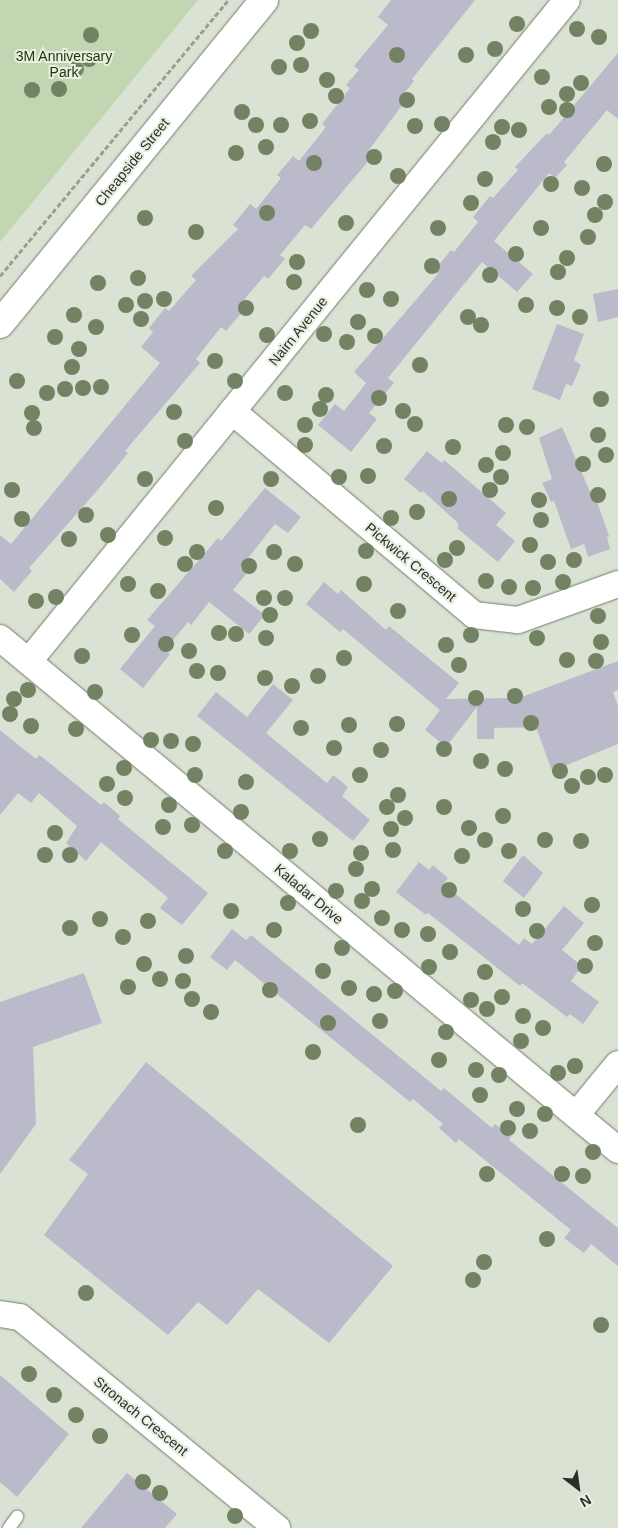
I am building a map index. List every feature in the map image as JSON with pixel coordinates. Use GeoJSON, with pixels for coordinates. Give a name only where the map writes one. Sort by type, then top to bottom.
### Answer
{"type":"FeatureCollection","features":[{"type":"Feature","properties":{"kind":"street","name":"Cheapside Street"},"geometry":{"type":"LineString","coordinates":[[0,324],[264,0]]}},
{"type":"Feature","properties":{"kind":"street","name":"Nairn Avenue"},"geometry":{"type":"LineString","coordinates":[[29,661],[567,0]]}},
{"type":"Feature","properties":{"kind":"street","name":"Pickwick Crescent"},"geometry":{"type":"LineString","coordinates":[[232,411],[474,615],[518,620],[618,584]]}},
{"type":"Feature","properties":{"kind":"street","name":"Kaladar Drive"},"geometry":{"type":"LineString","coordinates":[[0,638],[618,1150]]}},
{"type":"Feature","properties":{"kind":"street"},"geometry":{"type":"LineString","coordinates":[[576,1115],[618,1064]]}},
{"type":"Feature","properties":{"kind":"street","name":"Stronach Crescent"},"geometry":{"type":"LineString","coordinates":[[0,1314],[20,1317],[277,1528]]}},
{"type":"Feature","properties":{"kind":"lane"},"geometry":{"type":"LineString","coordinates":[[9,1528],[17,1518]]}},
{"type":"Feature","properties":{"kind":"path"},"geometry":{"type":"LineString","coordinates":[[0,276],[228,0]]}},
{"type":"Feature","properties":{"kind":"green space","name":"3M Anniversary Park"},"geometry":{"type":"Polygon","coordinates":[[[0,0],[198,0],[0,242],[0,0]]]}},
{"type":"Feature","properties":{"kind":"building"},"geometry":{"type":"Polygon","coordinates":[[[391,0],[475,0],[412,79],[414,81],[401,97],[406,100],[366,154],[371,158],[311,229],[305,225],[280,255],[285,259],[268,279],[264,276],[238,307],[242,312],[226,331],[221,327],[196,359],[200,363],[125,451],[128,453],[101,486],[29,568],[32,571],[14,592],[0,579],[0,535],[11,544],[160,363],[141,347],[153,332],[149,328],[165,308],[169,311],[196,280],[191,276],[238,229],[233,225],[250,204],[256,209],[281,178],[277,175],[293,156],[299,161],[326,127],[322,124],[350,88],[346,85],[359,70],[354,66],[388,25],[378,17],[391,0]]]}},
{"type":"Feature","properties":{"kind":"building"},"geometry":{"type":"Polygon","coordinates":[[[618,53],[618,119],[607,110],[564,162],[567,165],[555,178],[549,173],[494,241],[533,274],[517,292],[482,262],[388,378],[394,383],[369,413],[377,419],[351,452],[318,425],[335,404],[344,411],[366,383],[354,372],[438,274],[434,271],[451,250],[454,252],[478,222],[473,217],[490,196],[493,198],[518,170],[515,167],[547,133],[549,135],[618,53]]]}},
{"type":"Feature","properties":{"kind":"building"},"geometry":{"type":"Polygon","coordinates":[[[618,289],[618,317],[598,322],[593,294],[618,289]]]}},
{"type":"Feature","properties":{"kind":"building"},"geometry":{"type":"Polygon","coordinates":[[[557,324],[584,334],[574,360],[581,365],[572,386],[566,384],[560,400],[532,389],[557,324]]]}},
{"type":"Feature","properties":{"kind":"building"},"geometry":{"type":"Polygon","coordinates":[[[562,427],[591,494],[594,493],[609,536],[607,537],[610,549],[588,557],[584,544],[571,549],[554,501],[551,502],[542,483],[552,479],[539,438],[562,427]]]}},
{"type":"Feature","properties":{"kind":"building"},"geometry":{"type":"Polygon","coordinates":[[[427,451],[442,463],[444,460],[506,513],[496,525],[515,541],[498,562],[458,529],[458,523],[423,491],[421,493],[404,479],[427,451]]]}},
{"type":"Feature","properties":{"kind":"building"},"geometry":{"type":"Polygon","coordinates":[[[265,488],[301,517],[288,533],[275,524],[240,568],[246,574],[233,590],[265,615],[249,634],[209,602],[191,625],[188,622],[165,650],[170,654],[143,688],[120,669],[155,626],[147,620],[218,538],[221,541],[265,488]]]}},
{"type":"Feature","properties":{"kind":"building"},"geometry":{"type":"Polygon","coordinates":[[[324,582],[338,594],[341,590],[386,630],[389,626],[459,683],[446,699],[519,698],[618,661],[618,690],[613,692],[618,706],[618,744],[552,771],[536,727],[494,728],[494,739],[477,739],[477,707],[446,747],[425,730],[440,710],[343,629],[340,632],[306,604],[324,582]]]}},
{"type":"Feature","properties":{"kind":"building"},"geometry":{"type":"Polygon","coordinates":[[[273,684],[293,700],[266,733],[327,783],[333,775],[348,787],[342,796],[370,820],[353,841],[197,716],[216,692],[247,717],[273,684]]]}},
{"type":"Feature","properties":{"kind":"building"},"geometry":{"type":"Polygon","coordinates":[[[0,730],[36,759],[39,755],[46,760],[101,805],[104,802],[120,816],[118,819],[208,893],[182,925],[160,908],[168,898],[101,842],[86,861],[66,843],[77,826],[39,793],[31,803],[18,793],[0,815],[0,730]]]}},
{"type":"Feature","properties":{"kind":"building"},"geometry":{"type":"Polygon","coordinates":[[[523,855],[543,873],[524,898],[503,881],[523,855]]]}},
{"type":"Feature","properties":{"kind":"building"},"geometry":{"type":"Polygon","coordinates":[[[419,862],[429,870],[433,865],[448,878],[443,884],[519,945],[524,938],[532,944],[564,906],[584,923],[562,950],[582,966],[571,981],[599,1002],[583,1024],[570,1014],[567,1017],[522,983],[520,986],[428,913],[426,915],[396,892],[419,862]]]}},
{"type":"Feature","properties":{"kind":"building"},"geometry":{"type":"Polygon","coordinates":[[[232,929],[246,940],[251,935],[441,1091],[444,1088],[492,1128],[495,1124],[511,1137],[509,1140],[618,1228],[618,1266],[591,1244],[584,1253],[564,1238],[571,1230],[459,1139],[456,1143],[439,1128],[443,1124],[413,1099],[410,1102],[235,960],[227,970],[210,957],[232,929]]]}},
{"type":"Feature","properties":{"kind":"building"},"geometry":{"type":"Polygon","coordinates":[[[84,973],[102,1023],[33,1047],[36,1124],[0,1174],[0,1002],[84,973]]]}},
{"type":"Feature","properties":{"kind":"building"},"geometry":{"type":"Polygon","coordinates":[[[146,1062],[393,1266],[329,1343],[258,1289],[227,1325],[198,1302],[168,1335],[44,1235],[88,1174],[69,1160],[146,1062]]]}},
{"type":"Feature","properties":{"kind":"building"},"geometry":{"type":"Polygon","coordinates":[[[0,1375],[69,1434],[17,1497],[0,1482],[0,1375]]]}},
{"type":"Feature","properties":{"kind":"building"},"geometry":{"type":"Polygon","coordinates":[[[127,1473],[177,1514],[165,1528],[81,1528],[127,1473]]]}}]}
